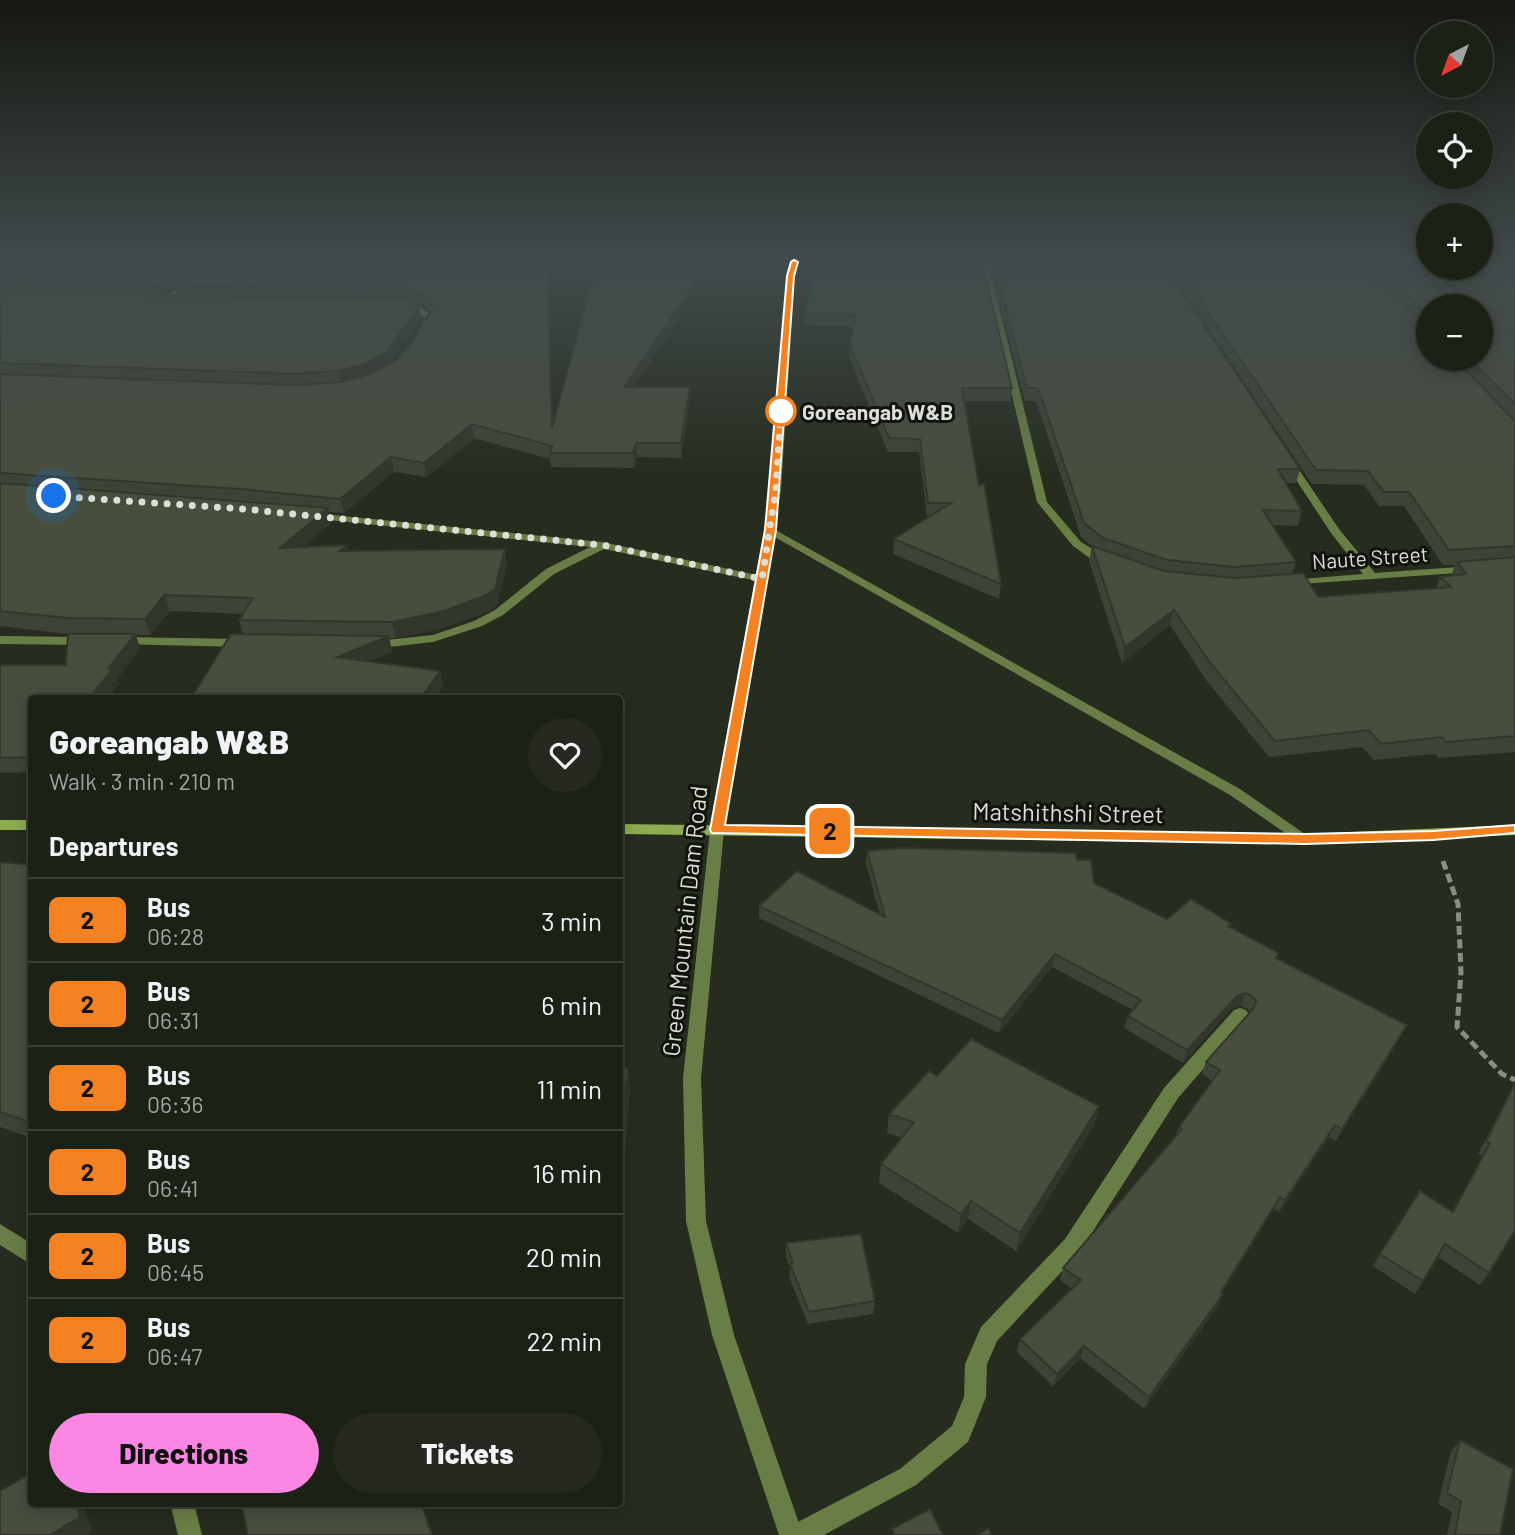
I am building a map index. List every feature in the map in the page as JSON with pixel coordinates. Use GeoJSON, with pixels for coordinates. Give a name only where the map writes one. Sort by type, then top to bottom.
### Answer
{"type":"FeatureCollection","features":[{"type":"Feature","properties":{"kind":"main road"},"geometry":{"type":"LineString","coordinates":[[0,825],[28,825]]}},
{"type":"Feature","properties":{"kind":"main road","name":"Matshithshi Street"},"geometry":{"type":"LineString","coordinates":[[623,829],[1305,839],[1515,830]]}},
{"type":"Feature","properties":{"kind":"street"},"geometry":{"type":"LineString","coordinates":[[416,340],[420,334]]}},
{"type":"Feature","properties":{"kind":"street","name":"Green Mountain Dam Road"},"geometry":{"type":"LineString","coordinates":[[786,334],[771,530],[717,830],[692,1078],[696,1222],[723,1335],[791,1535]]}},
{"type":"Feature","properties":{"kind":"street"},"geometry":{"type":"LineString","coordinates":[[1001,334],[1042,502],[1064,532],[1095,557],[1117,565]]}},
{"type":"Feature","properties":{"kind":"street"},"geometry":{"type":"LineString","coordinates":[[1281,449],[1335,531],[1371,576]]}},
{"type":"Feature","properties":{"kind":"street"},"geometry":{"type":"LineString","coordinates":[[299,514],[602,545],[762,579]]}},
{"type":"Feature","properties":{"kind":"street"},"geometry":{"type":"LineString","coordinates":[[771,530],[1235,792],[1305,839]]}},
{"type":"Feature","properties":{"kind":"street"},"geometry":{"type":"LineString","coordinates":[[355,645],[396,645],[448,634],[470,626],[492,617],[521,596],[542,576],[602,545]]}},
{"type":"Feature","properties":{"kind":"street","name":"Naute Street"},"geometry":{"type":"LineString","coordinates":[[1282,584],[1489,568]]}},
{"type":"Feature","properties":{"kind":"street"},"geometry":{"type":"LineString","coordinates":[[0,640],[96,641]]}},
{"type":"Feature","properties":{"kind":"street"},"geometry":{"type":"LineString","coordinates":[[109,641],[260,643]]}},
{"type":"Feature","properties":{"kind":"street"},"geometry":{"type":"LineString","coordinates":[[799,1535],[908,1477],[960,1434],[975,1396],[976,1364],[989,1334],[1072,1246],[1171,1093],[1240,1015]]}},
{"type":"Feature","properties":{"kind":"street"},"geometry":{"type":"LineString","coordinates":[[0,1233],[28,1253]]}},
{"type":"Feature","properties":{"kind":"street"},"geometry":{"type":"LineString","coordinates":[[183,1507],[190,1535]]}},
{"type":"Feature","properties":{"kind":"path"},"geometry":{"type":"LineString","coordinates":[[1433,835],[1458,904],[1461,972],[1457,1027],[1502,1074],[1515,1080]]}},
{"type":"Feature","properties":{"kind":"building"},"geometry":{"type":"Polygon","coordinates":[[[0,334],[400,334],[388,351],[365,364],[338,371],[295,374],[0,363],[0,334]]]}},
{"type":"Feature","properties":{"kind":"building"},"geometry":{"type":"Polygon","coordinates":[[[417,334],[549,334],[552,428],[578,334],[660,334],[624,387],[690,387],[681,443],[636,443],[633,453],[550,453],[552,446],[472,424],[424,463],[391,457],[340,499],[240,489],[0,473],[0,374],[295,385],[340,382],[370,374],[396,360],[417,334]]]}},
{"type":"Feature","properties":{"kind":"building"},"geometry":{"type":"Polygon","coordinates":[[[852,334],[999,334],[1012,388],[962,388],[979,486],[984,483],[1001,584],[894,539],[951,503],[928,503],[920,439],[889,438],[850,345],[852,334]]]}},
{"type":"Feature","properties":{"kind":"building"},"geometry":{"type":"Polygon","coordinates":[[[1012,334],[1210,334],[1300,469],[1278,469],[1302,511],[1263,510],[1296,562],[1235,567],[1167,560],[1103,538],[1084,523],[1038,388],[1027,388],[1012,334]]]}},
{"type":"Feature","properties":{"kind":"building"},"geometry":{"type":"Polygon","coordinates":[[[1223,334],[1416,334],[1416,371],[1467,371],[1515,421],[1515,546],[1449,550],[1409,492],[1384,492],[1368,471],[1316,470],[1223,334]]]}},
{"type":"Feature","properties":{"kind":"building"},"geometry":{"type":"Polygon","coordinates":[[[1493,334],[1515,334],[1515,404],[1482,371],[1493,371],[1493,334]]]}},
{"type":"Feature","properties":{"kind":"building"},"geometry":{"type":"Polygon","coordinates":[[[0,483],[328,508],[280,548],[347,545],[340,551],[505,549],[495,589],[484,596],[441,612],[392,622],[239,620],[253,598],[164,595],[145,619],[68,618],[0,611],[0,483]]]}},
{"type":"Feature","properties":{"kind":"building"},"geometry":{"type":"Polygon","coordinates":[[[1092,546],[1164,571],[1235,578],[1303,573],[1318,597],[1451,587],[1440,577],[1466,574],[1457,562],[1515,557],[1515,736],[1446,742],[1442,737],[1381,744],[1369,730],[1275,741],[1211,664],[1174,610],[1125,647],[1092,546]]]}},
{"type":"Feature","properties":{"kind":"building"},"geometry":{"type":"Polygon","coordinates":[[[68,634],[135,634],[108,669],[113,669],[91,695],[28,695],[28,757],[0,758],[0,665],[66,665],[68,634]]]}},
{"type":"Feature","properties":{"kind":"building"},"geometry":{"type":"Polygon","coordinates":[[[231,634],[389,636],[337,657],[440,671],[423,695],[193,695],[231,634]]]}},
{"type":"Feature","properties":{"kind":"building"},"geometry":{"type":"Polygon","coordinates":[[[901,848],[1076,853],[1077,860],[1091,860],[1094,883],[1167,919],[1191,899],[1232,924],[1228,926],[1279,953],[1276,958],[1407,1025],[1342,1129],[1335,1125],[1285,1200],[1280,1197],[1221,1292],[1223,1294],[1149,1397],[1084,1346],[1057,1374],[1020,1339],[1081,1280],[1063,1268],[1182,1129],[1179,1127],[1220,1070],[1206,1062],[1253,1009],[1256,1001],[1245,993],[1237,996],[1187,1050],[1128,1016],[1141,1000],[1055,954],[1002,1020],[759,906],[797,871],[885,917],[867,851],[901,848]]]}},
{"type":"Feature","properties":{"kind":"building"},"geometry":{"type":"Polygon","coordinates":[[[0,862],[28,865],[28,1122],[0,1112],[0,862]]]}},
{"type":"Feature","properties":{"kind":"building"},"geometry":{"type":"Polygon","coordinates":[[[971,1039],[1099,1106],[1020,1233],[971,1201],[961,1214],[881,1164],[914,1122],[889,1114],[929,1071],[937,1076],[971,1039]]]}},
{"type":"Feature","properties":{"kind":"building"},"geometry":{"type":"Polygon","coordinates":[[[623,1068],[628,1068],[623,1122],[623,1068]]]}},
{"type":"Feature","properties":{"kind":"building"},"geometry":{"type":"Polygon","coordinates":[[[1515,1083],[1515,1230],[1489,1273],[1445,1244],[1423,1281],[1380,1254],[1420,1191],[1453,1212],[1490,1143],[1486,1141],[1515,1083]]]}},
{"type":"Feature","properties":{"kind":"building"},"geometry":{"type":"Polygon","coordinates":[[[861,1234],[875,1301],[809,1312],[790,1264],[793,1263],[786,1243],[861,1234]]]}},
{"type":"Feature","properties":{"kind":"building"},"geometry":{"type":"Polygon","coordinates":[[[1460,1440],[1513,1469],[1500,1535],[1455,1535],[1461,1501],[1447,1493],[1460,1440]]]}},
{"type":"Feature","properties":{"kind":"building"},"geometry":{"type":"Polygon","coordinates":[[[28,1475],[28,1507],[77,1507],[80,1517],[50,1535],[0,1535],[0,1491],[28,1475]]]}},
{"type":"Feature","properties":{"kind":"building"},"geometry":{"type":"Polygon","coordinates":[[[242,1507],[422,1507],[432,1535],[248,1535],[242,1507]]]}},
{"type":"Feature","properties":{"kind":"building"},"geometry":{"type":"Polygon","coordinates":[[[930,1509],[943,1535],[895,1535],[892,1529],[930,1509]]]}},
{"type":"Feature","properties":{"kind":"building"},"geometry":{"type":"Polygon","coordinates":[[[988,1528],[992,1535],[978,1535],[988,1528]]]}},
{"type":"Feature","properties":{"kind":"bus line","name":"2"},"geometry":{"type":"LineString","coordinates":[[787,334],[771,530],[717,830],[1305,839],[1515,830]]}},
{"type":"Feature","properties":{"kind":"place","name":"Goreangab W&B"},"geometry":{"type":"Point","coordinates":[781,411]}},
{"type":"Feature","properties":{"kind":"route"},"geometry":{"type":"LineString","coordinates":[[54,496],[244,509],[602,545],[762,579],[776,489],[781,411]]}}]}
